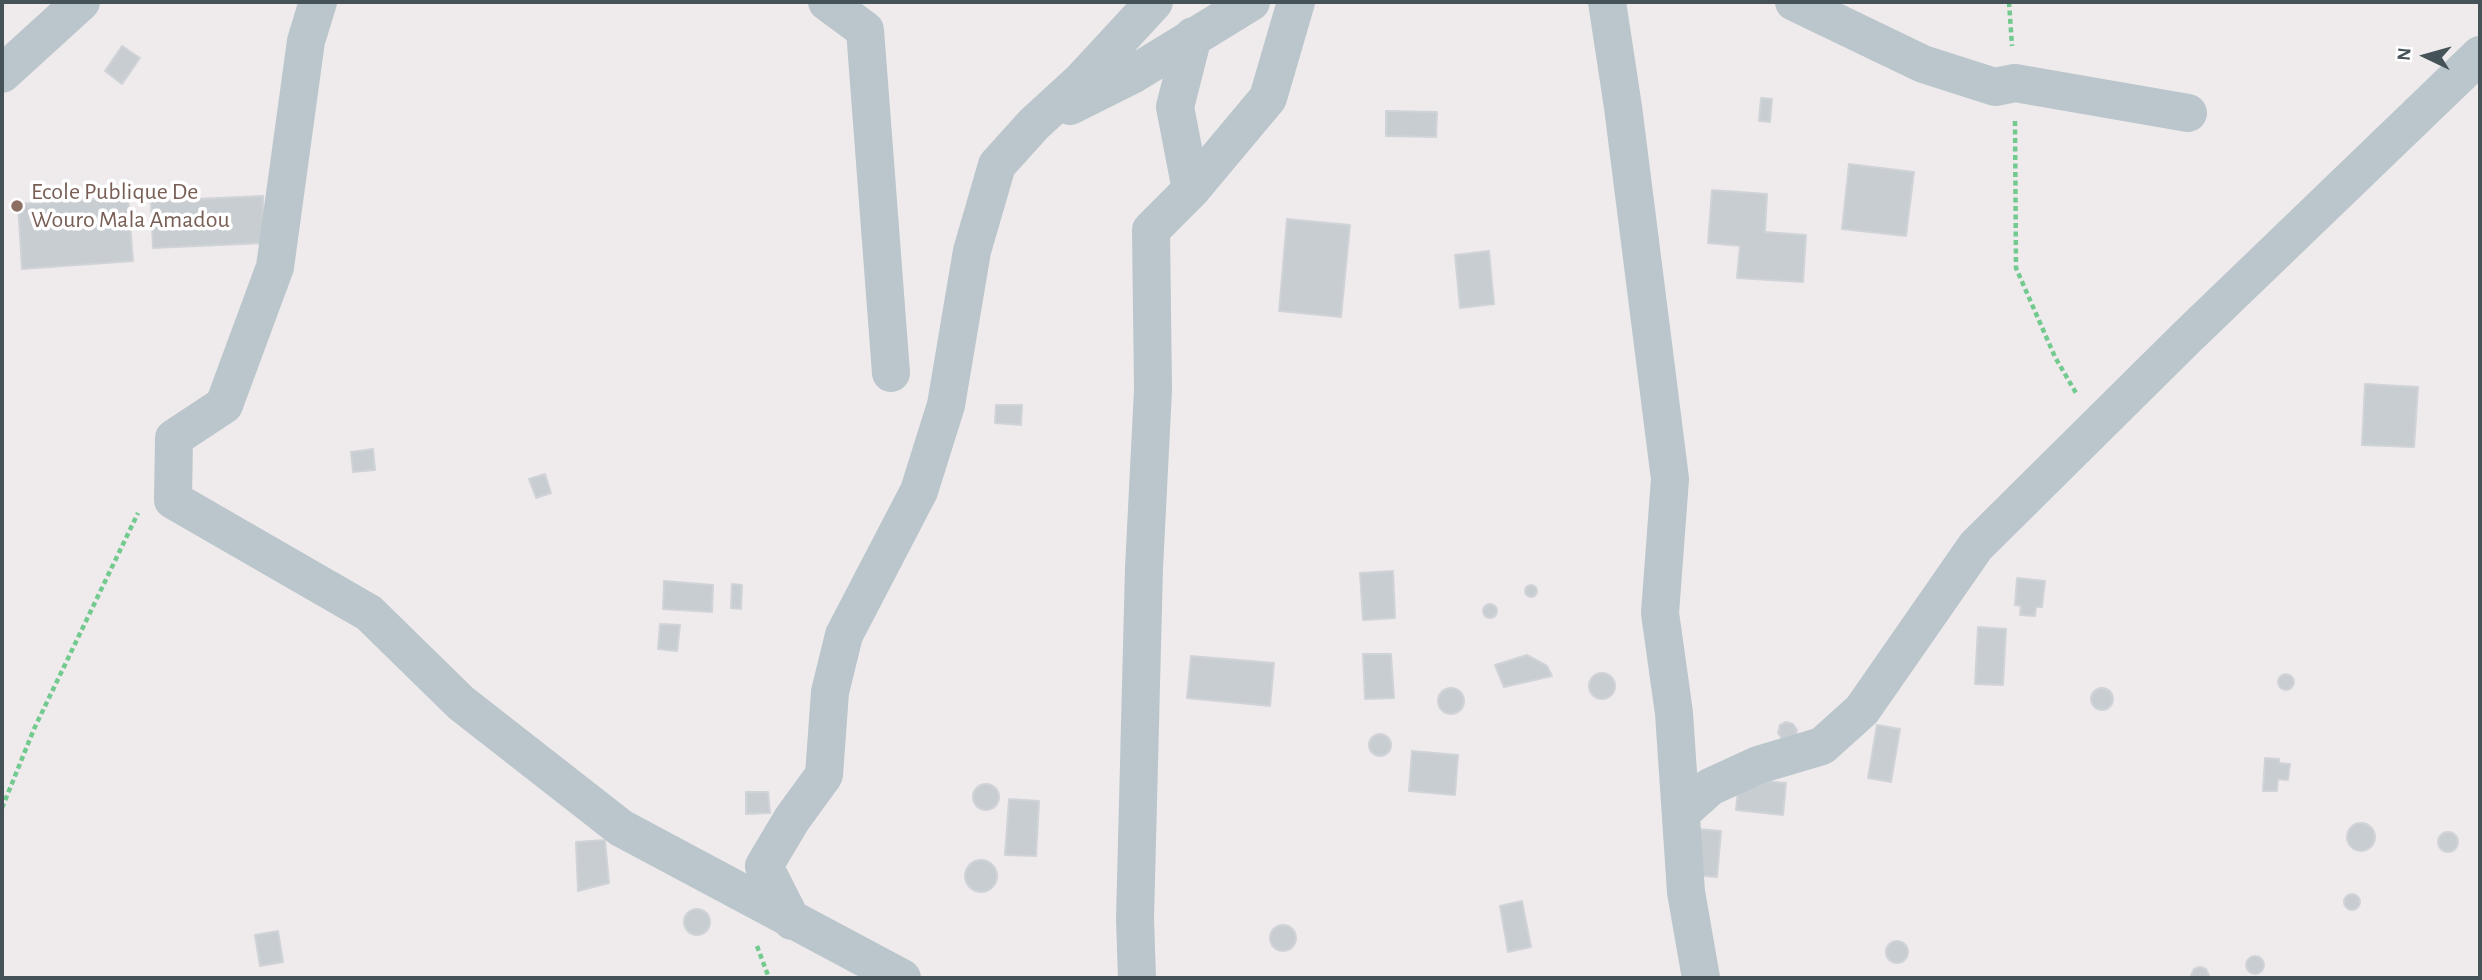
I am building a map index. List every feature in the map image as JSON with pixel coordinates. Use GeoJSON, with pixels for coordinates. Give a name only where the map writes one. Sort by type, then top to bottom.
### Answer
{"type":"FeatureCollection","features":[{"type":"Feature","properties":{"kind":"street"},"geometry":{"type":"LineString","coordinates":[[2,74],[81,2]]}},
{"type":"Feature","properties":{"kind":"street"},"geometry":{"type":"LineString","coordinates":[[318,2],[306,41],[275,267],[224,405],[174,438],[173,500],[369,613],[461,703],[621,828],[902,978]]}},
{"type":"Feature","properties":{"kind":"street"},"geometry":{"type":"LineString","coordinates":[[827,2],[865,30],[891,373]]}},
{"type":"Feature","properties":{"kind":"street"},"geometry":{"type":"LineString","coordinates":[[792,921],[764,866],[792,819],[824,775],[830,691],[844,635],[919,491],[946,405],[972,251],[997,165],[1034,124],[1082,80],[1154,2]]}},
{"type":"Feature","properties":{"kind":"street"},"geometry":{"type":"LineString","coordinates":[[1034,124],[1132,75],[1251,2]]}},
{"type":"Feature","properties":{"kind":"street"},"geometry":{"type":"LineString","coordinates":[[1136,978],[1135,919],[1144,568],[1153,390],[1151,230],[1191,190],[1268,98],[1296,2]]}},
{"type":"Feature","properties":{"kind":"street"},"geometry":{"type":"LineString","coordinates":[[1607,2],[1623,107],[1670,480],[1660,613],[1674,713],[1686,892],[1700,960],[1701,978]]}},
{"type":"Feature","properties":{"kind":"street"},"geometry":{"type":"LineString","coordinates":[[1794,2],[1923,64],[1995,87],[2015,83],[2188,113]]}},
{"type":"Feature","properties":{"kind":"street"},"geometry":{"type":"LineString","coordinates":[[1191,190],[1175,107],[1193,36]]}},
{"type":"Feature","properties":{"kind":"street"},"geometry":{"type":"LineString","coordinates":[[1681,813],[1710,787],[1758,765],[1822,746],[1862,710],[1976,546],[2195,329],[2480,54]]}},
{"type":"Feature","properties":{"kind":"path"},"geometry":{"type":"LineString","coordinates":[[2009,2],[2015,83],[2016,268],[2055,357],[2076,393]]}},
{"type":"Feature","properties":{"kind":"path"},"geometry":{"type":"LineString","coordinates":[[2,808],[34,729],[139,511]]}},
{"type":"Feature","properties":{"kind":"building"},"geometry":{"type":"Polygon","coordinates":[[[122,46],[140,58],[122,84],[105,71],[122,46]]]}},
{"type":"Feature","properties":{"kind":"building"},"geometry":{"type":"Polygon","coordinates":[[[1761,98],[1772,99],[1770,122],[1759,121],[1761,98]]]}},
{"type":"Feature","properties":{"kind":"building"},"geometry":{"type":"Polygon","coordinates":[[[1386,111],[1437,112],[1436,137],[1386,136],[1386,111]]]}},
{"type":"Feature","properties":{"kind":"building"},"geometry":{"type":"Polygon","coordinates":[[[1849,164],[1914,172],[1906,236],[1842,229],[1849,164]]]}},
{"type":"Feature","properties":{"kind":"building"},"geometry":{"type":"Polygon","coordinates":[[[1712,190],[1767,194],[1765,232],[1806,235],[1803,282],[1737,278],[1740,246],[1708,243],[1712,190]]]}},
{"type":"Feature","properties":{"kind":"building"},"geometry":{"type":"Polygon","coordinates":[[[263,196],[264,243],[153,248],[151,201],[263,196]]]}},
{"type":"Feature","properties":{"kind":"building"},"geometry":{"type":"Polygon","coordinates":[[[128,197],[133,261],[22,269],[18,204],[128,197]]]}},
{"type":"Feature","properties":{"kind":"building"},"geometry":{"type":"Polygon","coordinates":[[[1287,219],[1350,225],[1341,317],[1279,311],[1287,219]]]}},
{"type":"Feature","properties":{"kind":"building"},"geometry":{"type":"Polygon","coordinates":[[[1489,251],[1494,304],[1460,308],[1455,255],[1489,251]]]}},
{"type":"Feature","properties":{"kind":"building"},"geometry":{"type":"Polygon","coordinates":[[[2365,384],[2418,387],[2414,447],[2362,445],[2365,384]]]}},
{"type":"Feature","properties":{"kind":"building"},"geometry":{"type":"Polygon","coordinates":[[[996,405],[1022,405],[1021,425],[995,423],[996,405]]]}},
{"type":"Feature","properties":{"kind":"building"},"geometry":{"type":"Polygon","coordinates":[[[373,449],[375,470],[353,472],[351,452],[373,449]]]}},
{"type":"Feature","properties":{"kind":"building"},"geometry":{"type":"Polygon","coordinates":[[[545,474],[551,493],[536,498],[529,479],[545,474]]]}},
{"type":"Feature","properties":{"kind":"building"},"geometry":{"type":"Polygon","coordinates":[[[1393,571],[1395,618],[1363,620],[1360,573],[1393,571]]]}},
{"type":"Feature","properties":{"kind":"building"},"geometry":{"type":"Polygon","coordinates":[[[2017,578],[2045,581],[2042,607],[2036,607],[2035,616],[2020,615],[2021,606],[2015,605],[2017,578]]]}},
{"type":"Feature","properties":{"kind":"building"},"geometry":{"type":"Polygon","coordinates":[[[664,581],[713,585],[712,612],[663,609],[664,581]]]}},
{"type":"Feature","properties":{"kind":"building"},"geometry":{"type":"Polygon","coordinates":[[[732,584],[742,585],[741,609],[731,608],[732,584]]]}},
{"type":"Feature","properties":{"kind":"building"},"geometry":{"type":"Polygon","coordinates":[[[1531,585],[1537,591],[1531,597],[1525,591],[1531,585]]]}},
{"type":"Feature","properties":{"kind":"building"},"geometry":{"type":"Polygon","coordinates":[[[1487,604],[1493,604],[1497,611],[1493,618],[1487,618],[1483,614],[1483,608],[1487,604]]]}},
{"type":"Feature","properties":{"kind":"building"},"geometry":{"type":"Polygon","coordinates":[[[660,624],[680,625],[677,651],[658,649],[660,624]]]}},
{"type":"Feature","properties":{"kind":"building"},"geometry":{"type":"Polygon","coordinates":[[[1978,627],[2006,629],[2003,685],[1975,684],[1978,627]]]}},
{"type":"Feature","properties":{"kind":"building"},"geometry":{"type":"Polygon","coordinates":[[[1363,654],[1391,654],[1394,698],[1365,699],[1363,654]]]}},
{"type":"Feature","properties":{"kind":"building"},"geometry":{"type":"Polygon","coordinates":[[[1527,655],[1547,666],[1552,676],[1504,687],[1495,665],[1527,655]]]}},
{"type":"Feature","properties":{"kind":"building"},"geometry":{"type":"Polygon","coordinates":[[[1191,656],[1274,663],[1270,706],[1187,698],[1191,656]]]}},
{"type":"Feature","properties":{"kind":"building"},"geometry":{"type":"Polygon","coordinates":[[[1602,673],[1612,676],[1615,686],[1612,696],[1602,699],[1592,696],[1589,686],[1592,676],[1602,673]]]}},
{"type":"Feature","properties":{"kind":"building"},"geometry":{"type":"Polygon","coordinates":[[[2286,674],[2292,676],[2292,688],[2286,690],[2280,688],[2278,682],[2280,676],[2286,674]]]}},
{"type":"Feature","properties":{"kind":"building"},"geometry":{"type":"Polygon","coordinates":[[[1451,688],[1461,691],[1464,701],[1461,711],[1451,714],[1441,711],[1438,701],[1441,691],[1451,688]]]}},
{"type":"Feature","properties":{"kind":"building"},"geometry":{"type":"Polygon","coordinates":[[[2102,688],[2110,691],[2113,699],[2110,707],[2102,710],[2094,707],[2091,699],[2094,691],[2102,688]]]}},
{"type":"Feature","properties":{"kind":"building"},"geometry":{"type":"Polygon","coordinates":[[[1786,722],[1793,724],[1797,730],[1795,737],[1782,739],[1778,733],[1780,725],[1786,722]]]}},
{"type":"Feature","properties":{"kind":"building"},"geometry":{"type":"Polygon","coordinates":[[[1877,725],[1900,729],[1891,782],[1868,778],[1877,725]]]}},
{"type":"Feature","properties":{"kind":"building"},"geometry":{"type":"Polygon","coordinates":[[[1380,734],[1388,737],[1391,745],[1388,753],[1380,756],[1372,753],[1369,745],[1372,737],[1380,734]]]}},
{"type":"Feature","properties":{"kind":"building"},"geometry":{"type":"Polygon","coordinates":[[[1412,751],[1458,755],[1455,795],[1409,791],[1412,751]]]}},
{"type":"Feature","properties":{"kind":"building"},"geometry":{"type":"Polygon","coordinates":[[[2265,758],[2279,759],[2279,763],[2290,764],[2288,780],[2278,779],[2277,791],[2263,791],[2265,758]]]}},
{"type":"Feature","properties":{"kind":"building"},"geometry":{"type":"Polygon","coordinates":[[[1739,779],[1786,783],[1783,815],[1736,810],[1739,779]]]}},
{"type":"Feature","properties":{"kind":"building"},"geometry":{"type":"Polygon","coordinates":[[[986,784],[995,788],[999,797],[995,806],[986,810],[977,806],[973,797],[977,788],[986,784]]]}},
{"type":"Feature","properties":{"kind":"building"},"geometry":{"type":"Polygon","coordinates":[[[746,792],[768,792],[770,813],[746,814],[746,792]]]}},
{"type":"Feature","properties":{"kind":"building"},"geometry":{"type":"Polygon","coordinates":[[[1009,799],[1039,801],[1036,856],[1005,855],[1009,799]]]}},
{"type":"Feature","properties":{"kind":"building"},"geometry":{"type":"Polygon","coordinates":[[[2361,823],[2371,827],[2375,837],[2371,847],[2361,851],[2351,847],[2347,837],[2351,827],[2361,823]]]}},
{"type":"Feature","properties":{"kind":"building"},"geometry":{"type":"Polygon","coordinates":[[[1697,829],[1721,831],[1717,877],[1693,875],[1697,829]]]}},
{"type":"Feature","properties":{"kind":"building"},"geometry":{"type":"Polygon","coordinates":[[[2444,832],[2452,832],[2458,842],[2452,852],[2444,852],[2438,846],[2438,838],[2444,832]]]}},
{"type":"Feature","properties":{"kind":"building"},"geometry":{"type":"Polygon","coordinates":[[[605,840],[609,883],[578,891],[576,842],[605,840]]]}},
{"type":"Feature","properties":{"kind":"building"},"geometry":{"type":"Polygon","coordinates":[[[981,860],[992,865],[997,876],[992,887],[981,892],[970,887],[965,876],[970,865],[981,860]]]}},
{"type":"Feature","properties":{"kind":"building"},"geometry":{"type":"Polygon","coordinates":[[[2352,894],[2360,902],[2352,910],[2344,902],[2352,894]]]}},
{"type":"Feature","properties":{"kind":"building"},"geometry":{"type":"Polygon","coordinates":[[[1522,901],[1531,947],[1508,952],[1500,906],[1522,901]]]}},
{"type":"Feature","properties":{"kind":"building"},"geometry":{"type":"Polygon","coordinates":[[[697,909],[706,913],[710,922],[706,931],[697,935],[688,931],[684,922],[688,913],[697,909]]]}},
{"type":"Feature","properties":{"kind":"building"},"geometry":{"type":"Polygon","coordinates":[[[1283,925],[1292,929],[1296,938],[1292,947],[1283,951],[1274,947],[1270,938],[1274,929],[1283,925]]]}},
{"type":"Feature","properties":{"kind":"building"},"geometry":{"type":"Polygon","coordinates":[[[278,931],[283,962],[260,966],[255,935],[278,931]]]}},
{"type":"Feature","properties":{"kind":"building"},"geometry":{"type":"Polygon","coordinates":[[[1897,941],[1905,944],[1908,952],[1905,960],[1897,963],[1889,960],[1886,952],[1889,944],[1897,941]]]}},
{"type":"Feature","properties":{"kind":"building"},"geometry":{"type":"Polygon","coordinates":[[[2255,956],[2261,959],[2264,965],[2261,971],[2255,974],[2249,971],[2246,965],[2249,959],[2255,956]]]}},
{"type":"Feature","properties":{"kind":"building"},"geometry":{"type":"Polygon","coordinates":[[[2194,969],[2206,969],[2210,978],[2190,978],[2194,969]]]}},
{"type":"Feature","properties":{"kind":"place","name":"Ecole Publique De Wouro Mala Amadou"},"geometry":{"type":"Point","coordinates":[17,206]}}]}
